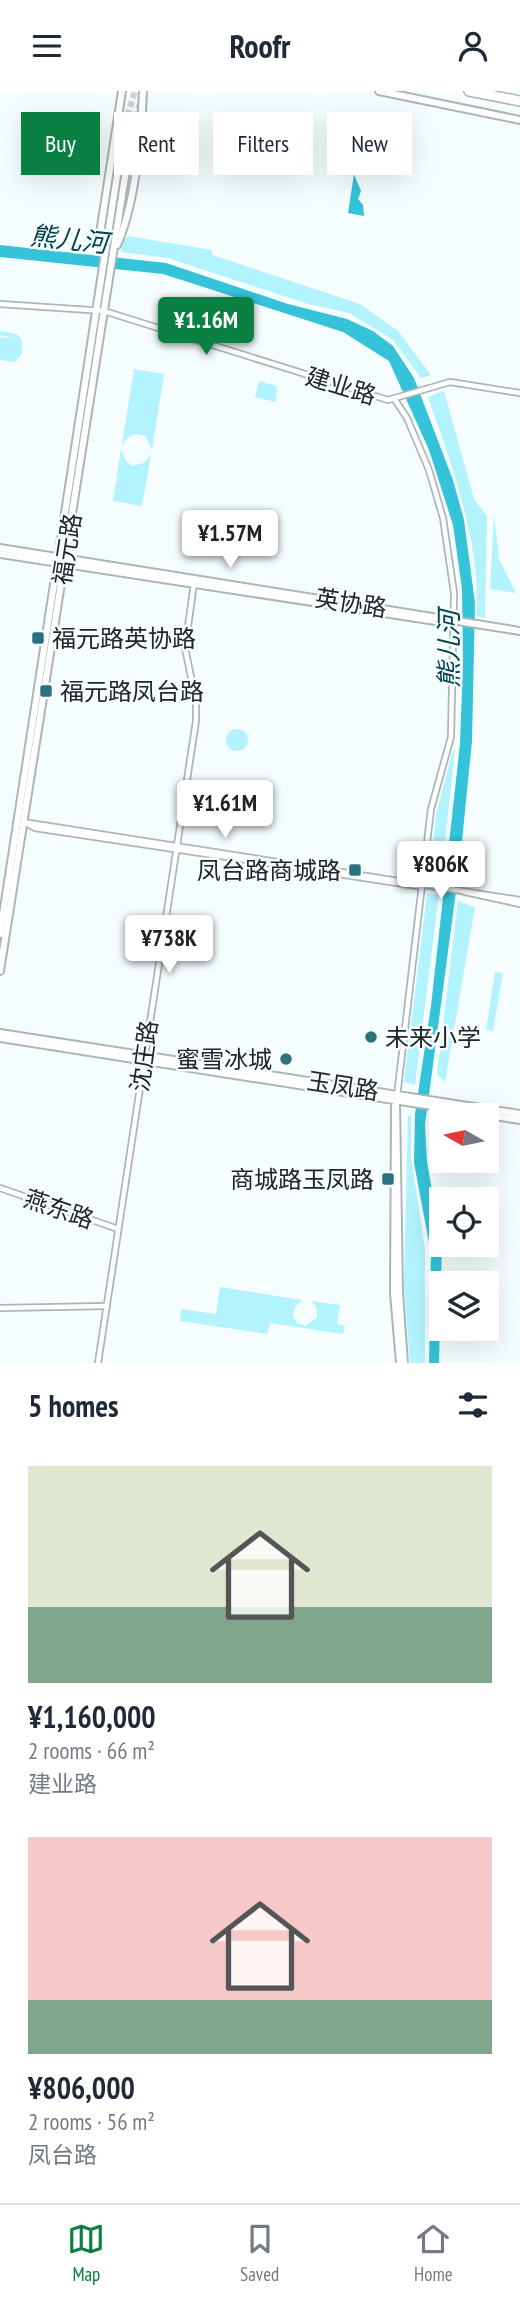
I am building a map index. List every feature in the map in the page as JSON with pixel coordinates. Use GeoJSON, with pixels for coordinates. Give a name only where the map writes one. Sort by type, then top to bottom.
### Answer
{"type":"FeatureCollection","features":[{"type":"Feature","properties":{"kind":"highway"},"geometry":{"type":"LineString","coordinates":[[469,91],[520,101]]}},
{"type":"Feature","properties":{"kind":"street"},"geometry":{"type":"LineString","coordinates":[[105,252],[101,227],[122,91]]}},
{"type":"Feature","properties":{"kind":"street"},"geometry":{"type":"LineString","coordinates":[[113,254],[125,224],[142,120],[143,91]]}},
{"type":"Feature","properties":{"kind":"street"},"geometry":{"type":"LineString","coordinates":[[379,91],[520,120]]}},
{"type":"Feature","properties":{"kind":"street","name":"福元路"},"geometry":{"type":"LineString","coordinates":[[0,971],[104,310],[105,252],[117,175]]}},
{"type":"Feature","properties":{"kind":"street","name":"福元路"},"geometry":{"type":"LineString","coordinates":[[0,934],[96,309],[113,254],[125,175]]}},
{"type":"Feature","properties":{"kind":"street","name":"建业路"},"geometry":{"type":"LineString","coordinates":[[0,304],[104,310],[355,392],[395,400],[450,382],[520,393]]}},
{"type":"Feature","properties":{"kind":"street"},"geometry":{"type":"LineString","coordinates":[[395,400],[407,418],[429,470],[443,518],[456,621],[451,737],[431,809],[396,1098],[402,1363]]}},
{"type":"Feature","properties":{"kind":"street","name":"英协路"},"geometry":{"type":"LineString","coordinates":[[0,551],[520,631]]}},
{"type":"Feature","properties":{"kind":"street","name":"英协路"},"geometry":{"type":"LineString","coordinates":[[65,561],[442,622],[456,621]]}},
{"type":"Feature","properties":{"kind":"street","name":"沈庄路"},"geometry":{"type":"LineString","coordinates":[[98,1363],[196,721],[196,701],[185,648],[194,583]]}},
{"type":"Feature","properties":{"kind":"street"},"geometry":{"type":"LineString","coordinates":[[23,822],[35,828],[176,847],[408,887],[421,886],[520,902]]}},
{"type":"Feature","properties":{"kind":"street","name":"玉凤路"},"geometry":{"type":"LineString","coordinates":[[0,1033],[430,1103]]}},
{"type":"Feature","properties":{"kind":"street","name":"玉凤路"},"geometry":{"type":"LineString","coordinates":[[0,1038],[144,1058]]}},
{"type":"Feature","properties":{"kind":"street","name":"玉凤路"},"geometry":{"type":"LineString","coordinates":[[499,1112],[520,1114]]}},
{"type":"Feature","properties":{"kind":"street","name":"玉凤路"},"geometry":{"type":"LineString","coordinates":[[499,1116],[520,1120]]}},
{"type":"Feature","properties":{"kind":"street","name":"燕东路"},"geometry":{"type":"LineString","coordinates":[[0,1188],[118,1229]]}},
{"type":"Feature","properties":{"kind":"street"},"geometry":{"type":"LineString","coordinates":[[0,1308],[107,1306]]}},
{"type":"Feature","properties":{"kind":"shaded area"},"geometry":{"type":"Polygon","coordinates":[[[128,236],[212,250],[212,255],[360,304],[398,331],[431,375],[421,378],[393,340],[349,313],[308,304],[168,258],[121,252],[122,242],[128,236]]]}},
{"type":"Feature","properties":{"kind":"shaded area"},"geometry":{"type":"Polygon","coordinates":[[[0,331],[17,334],[22,341],[22,353],[15,362],[0,360],[0,337],[16,339],[0,335],[0,331]]]}},
{"type":"Feature","properties":{"kind":"shaded area"},"geometry":{"type":"Polygon","coordinates":[[[134,369],[164,374],[152,450],[145,436],[138,434],[132,435],[122,445],[134,369]]]}},
{"type":"Feature","properties":{"kind":"shaded area"},"geometry":{"type":"Polygon","coordinates":[[[259,381],[277,386],[276,402],[255,397],[259,381]]]}},
{"type":"Feature","properties":{"kind":"shaded area"},"geometry":{"type":"Polygon","coordinates":[[[444,391],[474,499],[487,516],[485,618],[477,616],[474,560],[463,505],[428,397],[444,391]]]}},
{"type":"Feature","properties":{"kind":"shaded area"},"geometry":{"type":"Polygon","coordinates":[[[121,449],[126,461],[132,466],[144,463],[151,455],[142,506],[113,501],[121,449]]]}},
{"type":"Feature","properties":{"kind":"shaded area"},"geometry":{"type":"Polygon","coordinates":[[[494,514],[499,559],[516,593],[490,589],[494,514]]]}},
{"type":"Feature","properties":{"kind":"shaded area"},"geometry":{"type":"Polygon","coordinates":[[[237,729],[245,732],[248,740],[245,748],[237,751],[229,748],[226,740],[229,732],[237,729]]]}},
{"type":"Feature","properties":{"kind":"shaded area"},"geometry":{"type":"Polygon","coordinates":[[[453,750],[441,878],[430,877],[436,815],[453,750]]]}},
{"type":"Feature","properties":{"kind":"shaded area"},"geometry":{"type":"Polygon","coordinates":[[[427,894],[439,895],[415,1085],[404,1082],[427,894]]]}},
{"type":"Feature","properties":{"kind":"shaded area"},"geometry":{"type":"Polygon","coordinates":[[[458,901],[475,907],[445,1082],[437,1074],[458,901]]]}},
{"type":"Feature","properties":{"kind":"shaded area"},"geometry":{"type":"Polygon","coordinates":[[[495,972],[503,973],[493,1031],[486,1030],[495,972]]]}},
{"type":"Feature","properties":{"kind":"shaded area"},"geometry":{"type":"Polygon","coordinates":[[[408,1115],[411,1116],[411,1158],[425,1249],[425,1363],[410,1363],[404,1285],[408,1115]]]}},
{"type":"Feature","properties":{"kind":"shaded area"},"geometry":{"type":"Polygon","coordinates":[[[220,1287],[302,1300],[295,1307],[293,1315],[297,1323],[305,1326],[317,1318],[317,1309],[312,1301],[340,1305],[337,1324],[345,1326],[343,1334],[270,1323],[267,1334],[180,1321],[181,1309],[216,1314],[220,1287]]]}},
{"type":"Feature","properties":{"kind":"water"},"geometry":{"type":"Polygon","coordinates":[[[354,175],[361,191],[358,199],[363,205],[364,216],[348,213],[354,175]]]}},
{"type":"Feature","properties":{"kind":"water"},"geometry":{"type":"Polygon","coordinates":[[[0,245],[166,263],[288,304],[347,319],[373,331],[393,346],[414,378],[453,480],[464,520],[475,603],[472,741],[460,861],[425,1125],[431,1187],[429,1187],[429,1242],[414,1163],[415,1114],[431,1006],[460,744],[463,663],[462,589],[453,525],[429,450],[389,361],[343,332],[163,274],[0,257],[0,245]]]}},
{"type":"Feature","properties":{"kind":"water"},"geometry":{"type":"Polygon","coordinates":[[[431,1257],[442,1257],[441,1271],[431,1271],[431,1257]]]}},
{"type":"Feature","properties":{"kind":"water"},"geometry":{"type":"Polygon","coordinates":[[[429,1341],[440,1341],[439,1363],[429,1363],[429,1341]]]}},
{"type":"Feature","properties":{"kind":"tunnel"},"geometry":{"type":"LineString","coordinates":[[129,112],[135,91]]}},
{"type":"Feature","properties":{"kind":"tunnel"},"geometry":{"type":"LineString","coordinates":[[137,112],[143,94]]}},
{"type":"Feature","properties":{"kind":"place","name":"福元路英协路"},"geometry":{"type":"Point","coordinates":[38,638]}},
{"type":"Feature","properties":{"kind":"place","name":"福元路凤台路"},"geometry":{"type":"Point","coordinates":[46,691]}},
{"type":"Feature","properties":{"kind":"place","name":"凤台路商城路"},"geometry":{"type":"Point","coordinates":[355,870]}},
{"type":"Feature","properties":{"kind":"place","name":"未来小学"},"geometry":{"type":"Point","coordinates":[371,1037]}},
{"type":"Feature","properties":{"kind":"place","name":"蜜雪冰城"},"geometry":{"type":"Point","coordinates":[286,1059]}},
{"type":"Feature","properties":{"kind":"place","name":"商城路玉凤路"},"geometry":{"type":"Point","coordinates":[388,1179]}},
{"type":"Feature","properties":{"kind":"water label","name":"熊儿河"},"geometry":{"type":"Point","coordinates":[69,239]}},
{"type":"Feature","properties":{"kind":"water label","name":"熊儿河"},"geometry":{"type":"Point","coordinates":[448,649]}}]}
